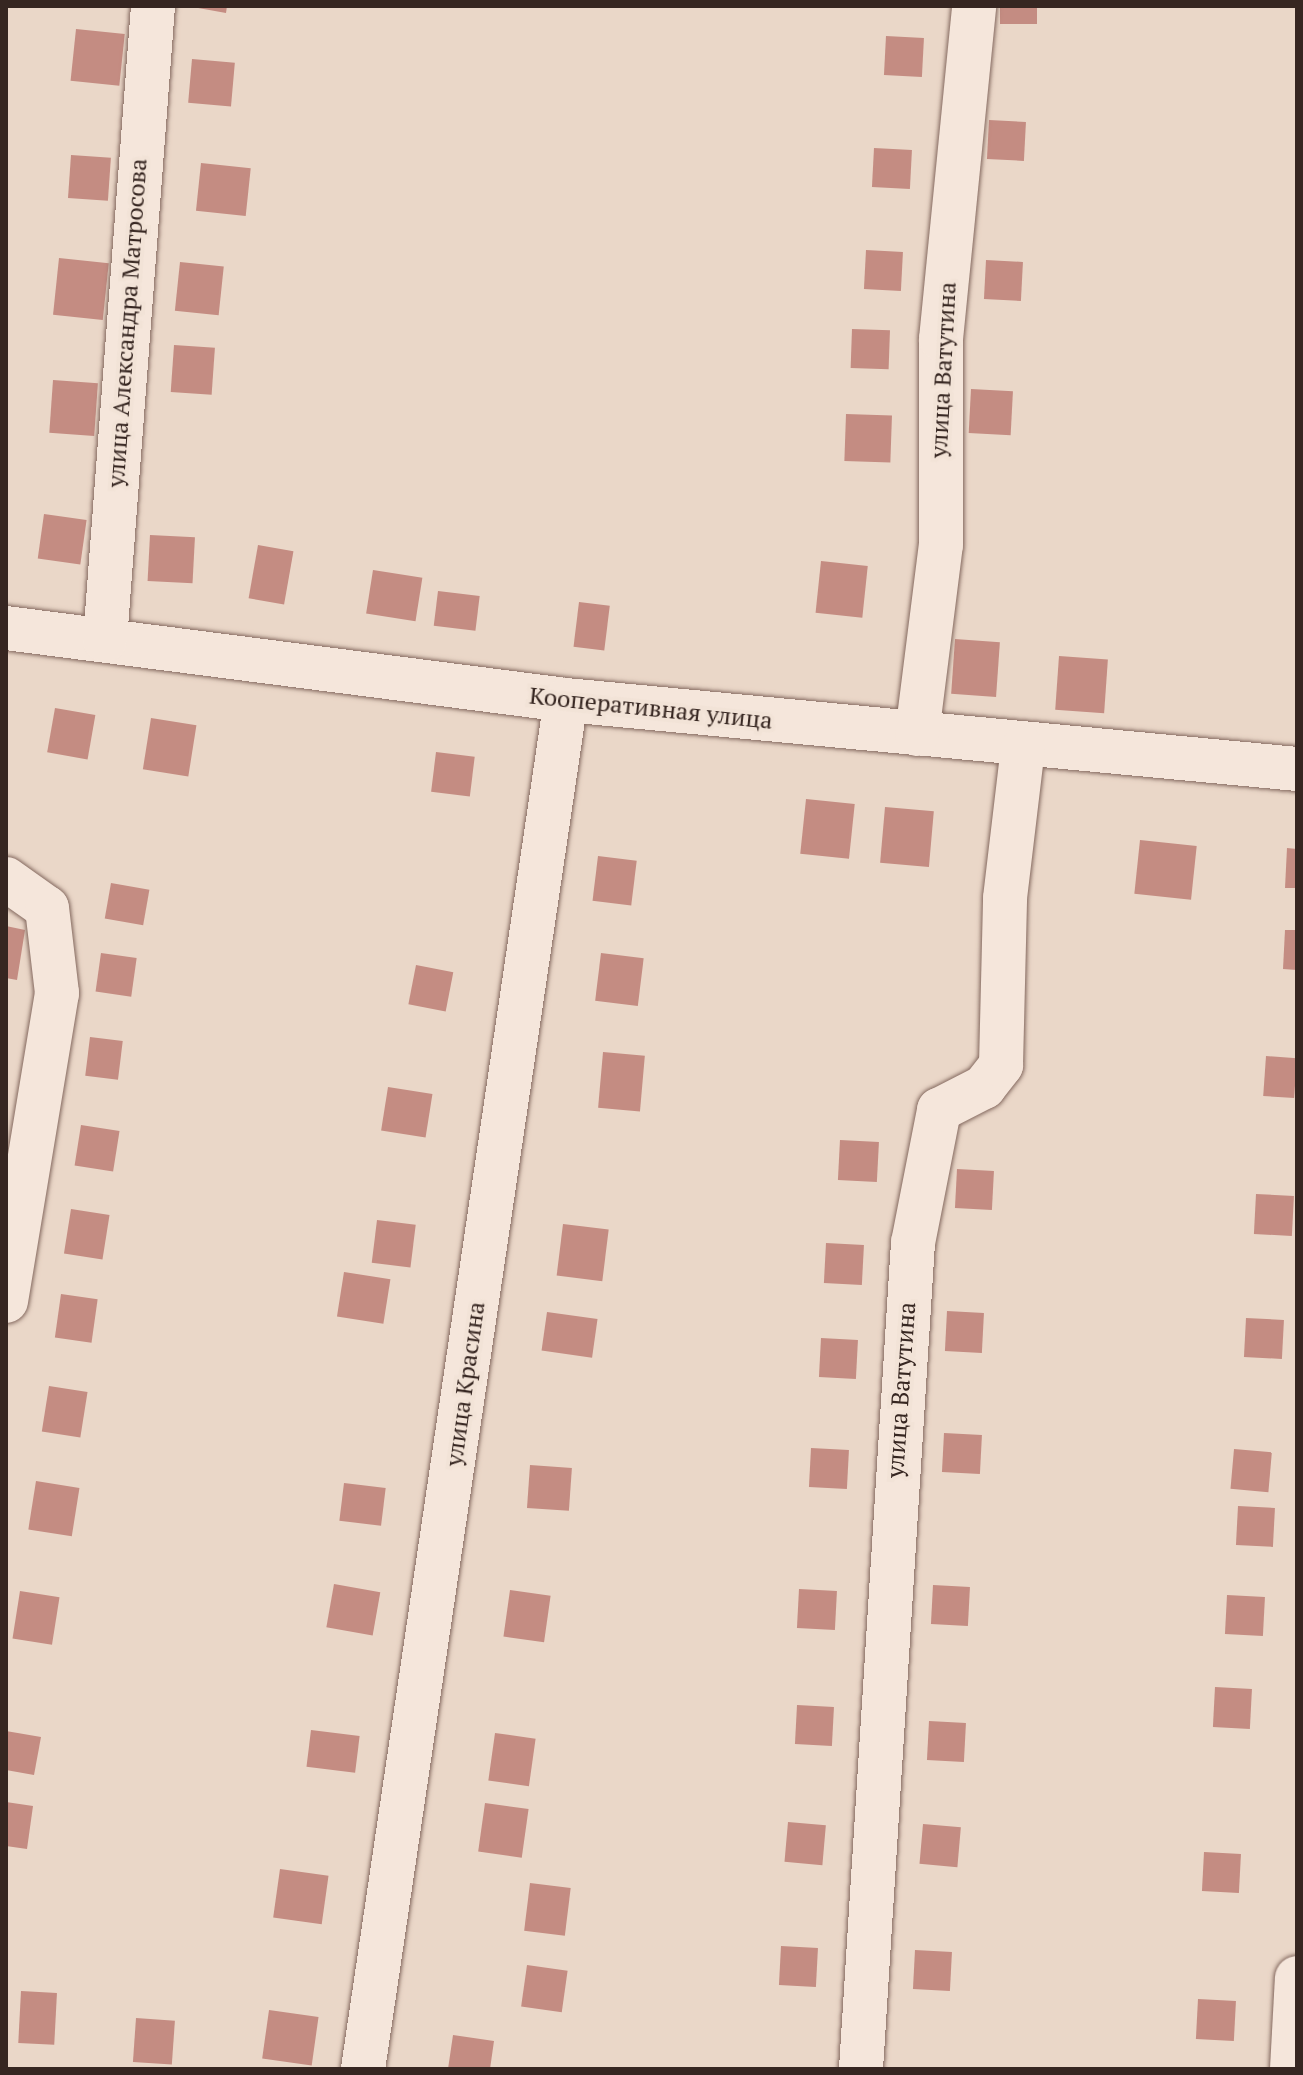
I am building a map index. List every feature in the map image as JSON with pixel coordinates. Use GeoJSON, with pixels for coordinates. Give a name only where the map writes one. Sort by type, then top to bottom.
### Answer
{"type":"FeatureCollection","features":[{"type":"Feature","properties":{"kind":"street","name":"улица Александра Матросова"},"geometry":{"type":"LineString","coordinates":[[105,640],[153,6]]}},
{"type":"Feature","properties":{"kind":"street","name":"улица Ватутина"},"geometry":{"type":"LineString","coordinates":[[917,734],[941,545],[941,339],[974,6]]}},
{"type":"Feature","properties":{"kind":"street","name":"Кооперативная улица"},"geometry":{"type":"LineString","coordinates":[[6,628],[566,700],[917,734],[1023,748],[1297,769]]}},
{"type":"Feature","properties":{"kind":"street","name":"улица Красина"},"geometry":{"type":"LineString","coordinates":[[363,2069],[566,700]]}},
{"type":"Feature","properties":{"kind":"street","name":"улица Ватутина"},"geometry":{"type":"LineString","coordinates":[[861,2069],[913,1243],[939,1110],[984,1087],[1001,1065],[1005,898],[1023,748]]}},
{"type":"Feature","properties":{"kind":"street"},"geometry":{"type":"LineString","coordinates":[[6,879],[47,908],[57,993],[6,1301]]}},
{"type":"Feature","properties":{"kind":"street"},"geometry":{"type":"LineString","coordinates":[[1292,2069],[1297,1978]]}},
{"type":"Feature","properties":{"kind":"building"},"geometry":{"type":"Polygon","coordinates":[[[187,6],[227,6],[226,13],[187,6]]]}},
{"type":"Feature","properties":{"kind":"building"},"geometry":{"type":"Polygon","coordinates":[[[1000,6],[1037,6],[1037,24],[1000,24],[1000,6]]]}},
{"type":"Feature","properties":{"kind":"building"},"geometry":{"type":"Polygon","coordinates":[[[76,29],[125,34],[119,86],[71,81],[76,29]]]}},
{"type":"Feature","properties":{"kind":"building"},"geometry":{"type":"Polygon","coordinates":[[[886,36],[924,38],[922,77],[884,75],[886,36]]]}},
{"type":"Feature","properties":{"kind":"building"},"geometry":{"type":"Polygon","coordinates":[[[192,59],[235,63],[231,107],[188,103],[192,59]]]}},
{"type":"Feature","properties":{"kind":"building"},"geometry":{"type":"Polygon","coordinates":[[[989,120],[1026,122],[1024,161],[987,159],[989,120]]]}},
{"type":"Feature","properties":{"kind":"building"},"geometry":{"type":"Polygon","coordinates":[[[874,148],[912,150],[910,189],[872,187],[874,148]]]}},
{"type":"Feature","properties":{"kind":"building"},"geometry":{"type":"Polygon","coordinates":[[[71,155],[111,158],[108,201],[68,198],[71,155]]]}},
{"type":"Feature","properties":{"kind":"building"},"geometry":{"type":"Polygon","coordinates":[[[201,163],[251,168],[246,216],[196,211],[201,163]]]}},
{"type":"Feature","properties":{"kind":"building"},"geometry":{"type":"Polygon","coordinates":[[[866,250],[903,252],[901,291],[864,289],[866,250]]]}},
{"type":"Feature","properties":{"kind":"building"},"geometry":{"type":"Polygon","coordinates":[[[59,258],[109,263],[103,320],[53,315],[59,258]]]}},
{"type":"Feature","properties":{"kind":"building"},"geometry":{"type":"Polygon","coordinates":[[[986,260],[1023,262],[1021,301],[984,299],[986,260]]]}},
{"type":"Feature","properties":{"kind":"building"},"geometry":{"type":"Polygon","coordinates":[[[180,262],[224,267],[219,315],[175,311],[180,262]]]}},
{"type":"Feature","properties":{"kind":"building"},"geometry":{"type":"Polygon","coordinates":[[[852,329],[890,330],[889,369],[851,368],[852,329]]]}},
{"type":"Feature","properties":{"kind":"building"},"geometry":{"type":"Polygon","coordinates":[[[174,345],[215,348],[212,395],[171,392],[174,345]]]}},
{"type":"Feature","properties":{"kind":"building"},"geometry":{"type":"Polygon","coordinates":[[[53,380],[98,383],[94,436],[49,433],[53,380]]]}},
{"type":"Feature","properties":{"kind":"building"},"geometry":{"type":"Polygon","coordinates":[[[971,389],[1013,391],[1011,435],[969,433],[971,389]]]}},
{"type":"Feature","properties":{"kind":"building"},"geometry":{"type":"Polygon","coordinates":[[[846,414],[892,416],[890,463],[844,461],[846,414]]]}},
{"type":"Feature","properties":{"kind":"building"},"geometry":{"type":"Polygon","coordinates":[[[44,514],[87,520],[80,565],[38,559],[44,514]]]}},
{"type":"Feature","properties":{"kind":"building"},"geometry":{"type":"Polygon","coordinates":[[[150,535],[195,537],[193,583],[148,581],[150,535]]]}},
{"type":"Feature","properties":{"kind":"building"},"geometry":{"type":"Polygon","coordinates":[[[258,545],[293,551],[284,604],[249,598],[258,545]]]}},
{"type":"Feature","properties":{"kind":"building"},"geometry":{"type":"Polygon","coordinates":[[[821,561],[868,566],[862,618],[816,613],[821,561]]]}},
{"type":"Feature","properties":{"kind":"building"},"geometry":{"type":"Polygon","coordinates":[[[373,570],[422,578],[416,621],[366,613],[373,570]]]}},
{"type":"Feature","properties":{"kind":"building"},"geometry":{"type":"Polygon","coordinates":[[[438,591],[480,596],[475,631],[434,626],[438,591]]]}},
{"type":"Feature","properties":{"kind":"building"},"geometry":{"type":"Polygon","coordinates":[[[579,602],[610,606],[604,650],[574,647],[579,602]]]}},
{"type":"Feature","properties":{"kind":"building"},"geometry":{"type":"Polygon","coordinates":[[[955,639],[1000,642],[996,697],[951,694],[955,639]]]}},
{"type":"Feature","properties":{"kind":"building"},"geometry":{"type":"Polygon","coordinates":[[[1059,656],[1108,659],[1104,713],[1055,710],[1059,656]]]}},
{"type":"Feature","properties":{"kind":"building"},"geometry":{"type":"Polygon","coordinates":[[[55,708],[95,715],[88,759],[47,752],[55,708]]]}},
{"type":"Feature","properties":{"kind":"building"},"geometry":{"type":"Polygon","coordinates":[[[151,718],[196,725],[188,777],[143,769],[151,718]]]}},
{"type":"Feature","properties":{"kind":"building"},"geometry":{"type":"Polygon","coordinates":[[[436,752],[475,757],[470,796],[431,792],[436,752]]]}},
{"type":"Feature","properties":{"kind":"building"},"geometry":{"type":"Polygon","coordinates":[[[806,799],[855,804],[849,859],[800,854],[806,799]]]}},
{"type":"Feature","properties":{"kind":"building"},"geometry":{"type":"Polygon","coordinates":[[[885,807],[934,811],[929,867],[880,863],[885,807]]]}},
{"type":"Feature","properties":{"kind":"building"},"geometry":{"type":"Polygon","coordinates":[[[1140,840],[1197,846],[1191,900],[1134,894],[1140,840]]]}},
{"type":"Feature","properties":{"kind":"building"},"geometry":{"type":"Polygon","coordinates":[[[1287,848],[1297,849],[1297,888],[1285,888],[1287,848]]]}},
{"type":"Feature","properties":{"kind":"building"},"geometry":{"type":"Polygon","coordinates":[[[598,856],[637,861],[631,905],[593,901],[598,856]]]}},
{"type":"Feature","properties":{"kind":"building"},"geometry":{"type":"Polygon","coordinates":[[[111,883],[149,890],[143,925],[105,918],[111,883]]]}},
{"type":"Feature","properties":{"kind":"building"},"geometry":{"type":"Polygon","coordinates":[[[6,926],[25,930],[17,980],[6,978],[6,926]]]}},
{"type":"Feature","properties":{"kind":"building"},"geometry":{"type":"Polygon","coordinates":[[[1285,930],[1297,930],[1297,970],[1283,969],[1285,930]]]}},
{"type":"Feature","properties":{"kind":"building"},"geometry":{"type":"Polygon","coordinates":[[[101,953],[137,958],[131,997],[96,992],[101,953]]]}},
{"type":"Feature","properties":{"kind":"building"},"geometry":{"type":"Polygon","coordinates":[[[601,953],[644,958],[638,1006],[595,1001],[601,953]]]}},
{"type":"Feature","properties":{"kind":"building"},"geometry":{"type":"Polygon","coordinates":[[[416,965],[453,972],[446,1012],[408,1004],[416,965]]]}},
{"type":"Feature","properties":{"kind":"building"},"geometry":{"type":"Polygon","coordinates":[[[90,1037],[123,1041],[118,1080],[85,1076],[90,1037]]]}},
{"type":"Feature","properties":{"kind":"building"},"geometry":{"type":"Polygon","coordinates":[[[603,1052],[645,1056],[640,1111],[598,1108],[603,1052]]]}},
{"type":"Feature","properties":{"kind":"building"},"geometry":{"type":"Polygon","coordinates":[[[1266,1056],[1297,1058],[1294,1098],[1263,1096],[1266,1056]]]}},
{"type":"Feature","properties":{"kind":"building"},"geometry":{"type":"Polygon","coordinates":[[[388,1087],[432,1094],[426,1137],[381,1130],[388,1087]]]}},
{"type":"Feature","properties":{"kind":"building"},"geometry":{"type":"Polygon","coordinates":[[[81,1125],[120,1131],[113,1172],[75,1165],[81,1125]]]}},
{"type":"Feature","properties":{"kind":"building"},"geometry":{"type":"Polygon","coordinates":[[[840,1140],[879,1142],[877,1182],[838,1180],[840,1140]]]}},
{"type":"Feature","properties":{"kind":"building"},"geometry":{"type":"Polygon","coordinates":[[[957,1169],[994,1171],[992,1210],[955,1208],[957,1169]]]}},
{"type":"Feature","properties":{"kind":"building"},"geometry":{"type":"Polygon","coordinates":[[[1256,1194],[1294,1196],[1292,1236],[1254,1234],[1256,1194]]]}},
{"type":"Feature","properties":{"kind":"building"},"geometry":{"type":"Polygon","coordinates":[[[71,1209],[110,1215],[102,1260],[64,1253],[71,1209]]]}},
{"type":"Feature","properties":{"kind":"building"},"geometry":{"type":"Polygon","coordinates":[[[377,1220],[416,1225],[410,1267],[372,1263],[377,1220]]]}},
{"type":"Feature","properties":{"kind":"building"},"geometry":{"type":"Polygon","coordinates":[[[563,1224],[609,1230],[602,1281],[557,1276],[563,1224]]]}},
{"type":"Feature","properties":{"kind":"building"},"geometry":{"type":"Polygon","coordinates":[[[826,1243],[864,1245],[862,1285],[824,1283],[826,1243]]]}},
{"type":"Feature","properties":{"kind":"building"},"geometry":{"type":"Polygon","coordinates":[[[344,1272],[390,1279],[383,1324],[337,1316],[344,1272]]]}},
{"type":"Feature","properties":{"kind":"building"},"geometry":{"type":"Polygon","coordinates":[[[61,1294],[98,1299],[92,1343],[55,1338],[61,1294]]]}},
{"type":"Feature","properties":{"kind":"building"},"geometry":{"type":"Polygon","coordinates":[[[947,1311],[984,1313],[982,1353],[945,1351],[947,1311]]]}},
{"type":"Feature","properties":{"kind":"building"},"geometry":{"type":"Polygon","coordinates":[[[547,1312],[598,1319],[592,1358],[542,1351],[547,1312]]]}},
{"type":"Feature","properties":{"kind":"building"},"geometry":{"type":"Polygon","coordinates":[[[1246,1318],[1284,1320],[1282,1359],[1244,1357],[1246,1318]]]}},
{"type":"Feature","properties":{"kind":"building"},"geometry":{"type":"Polygon","coordinates":[[[821,1338],[858,1340],[856,1379],[819,1377],[821,1338]]]}},
{"type":"Feature","properties":{"kind":"building"},"geometry":{"type":"Polygon","coordinates":[[[49,1386],[88,1392],[80,1438],[42,1431],[49,1386]]]}},
{"type":"Feature","properties":{"kind":"building"},"geometry":{"type":"Polygon","coordinates":[[[944,1433],[982,1435],[980,1474],[942,1472],[944,1433]]]}},
{"type":"Feature","properties":{"kind":"building"},"geometry":{"type":"Polygon","coordinates":[[[811,1448],[849,1450],[847,1489],[809,1487],[811,1448]]]}},
{"type":"Feature","properties":{"kind":"building"},"geometry":{"type":"Polygon","coordinates":[[[1234,1449],[1272,1452],[1268,1492],[1231,1489],[1234,1449]]]}},
{"type":"Feature","properties":{"kind":"building"},"geometry":{"type":"Polygon","coordinates":[[[530,1465],[572,1468],[569,1511],[527,1508],[530,1465]]]}},
{"type":"Feature","properties":{"kind":"building"},"geometry":{"type":"Polygon","coordinates":[[[36,1481],[79,1488],[72,1536],[28,1529],[36,1481]]]}},
{"type":"Feature","properties":{"kind":"building"},"geometry":{"type":"Polygon","coordinates":[[[344,1483],[386,1488],[381,1526],[339,1521],[344,1483]]]}},
{"type":"Feature","properties":{"kind":"building"},"geometry":{"type":"Polygon","coordinates":[[[1238,1506],[1275,1508],[1273,1547],[1236,1545],[1238,1506]]]}},
{"type":"Feature","properties":{"kind":"building"},"geometry":{"type":"Polygon","coordinates":[[[334,1584],[380,1592],[373,1635],[326,1627],[334,1584]]]}},
{"type":"Feature","properties":{"kind":"building"},"geometry":{"type":"Polygon","coordinates":[[[933,1585],[970,1587],[968,1626],[931,1624],[933,1585]]]}},
{"type":"Feature","properties":{"kind":"building"},"geometry":{"type":"Polygon","coordinates":[[[799,1589],[837,1591],[835,1630],[797,1628],[799,1589]]]}},
{"type":"Feature","properties":{"kind":"building"},"geometry":{"type":"Polygon","coordinates":[[[510,1590],[551,1596],[544,1642],[503,1637],[510,1590]]]}},
{"type":"Feature","properties":{"kind":"building"},"geometry":{"type":"Polygon","coordinates":[[[20,1591],[60,1597],[52,1645],[12,1638],[20,1591]]]}},
{"type":"Feature","properties":{"kind":"building"},"geometry":{"type":"Polygon","coordinates":[[[1227,1595],[1265,1597],[1263,1636],[1225,1634],[1227,1595]]]}},
{"type":"Feature","properties":{"kind":"building"},"geometry":{"type":"Polygon","coordinates":[[[1215,1687],[1252,1689],[1250,1729],[1213,1727],[1215,1687]]]}},
{"type":"Feature","properties":{"kind":"building"},"geometry":{"type":"Polygon","coordinates":[[[797,1705],[834,1707],[832,1746],[795,1744],[797,1705]]]}},
{"type":"Feature","properties":{"kind":"building"},"geometry":{"type":"Polygon","coordinates":[[[929,1721],[966,1723],[964,1762],[927,1760],[929,1721]]]}},
{"type":"Feature","properties":{"kind":"building"},"geometry":{"type":"Polygon","coordinates":[[[311,1730],[360,1736],[355,1773],[306,1767],[311,1730]]]}},
{"type":"Feature","properties":{"kind":"building"},"geometry":{"type":"Polygon","coordinates":[[[6,1731],[41,1737],[34,1775],[6,1770],[6,1731]]]}},
{"type":"Feature","properties":{"kind":"building"},"geometry":{"type":"Polygon","coordinates":[[[495,1733],[536,1739],[529,1786],[488,1781],[495,1733]]]}},
{"type":"Feature","properties":{"kind":"building"},"geometry":{"type":"Polygon","coordinates":[[[6,1802],[33,1806],[27,1849],[6,1846],[6,1802]]]}},
{"type":"Feature","properties":{"kind":"building"},"geometry":{"type":"Polygon","coordinates":[[[485,1803],[529,1809],[522,1858],[478,1852],[485,1803]]]}},
{"type":"Feature","properties":{"kind":"building"},"geometry":{"type":"Polygon","coordinates":[[[788,1822],[826,1825],[822,1865],[785,1862],[788,1822]]]}},
{"type":"Feature","properties":{"kind":"building"},"geometry":{"type":"Polygon","coordinates":[[[923,1824],[961,1827],[957,1867],[920,1864],[923,1824]]]}},
{"type":"Feature","properties":{"kind":"building"},"geometry":{"type":"Polygon","coordinates":[[[1204,1852],[1241,1854],[1239,1893],[1202,1891],[1204,1852]]]}},
{"type":"Feature","properties":{"kind":"building"},"geometry":{"type":"Polygon","coordinates":[[[280,1869],[329,1876],[322,1924],[273,1918],[280,1869]]]}},
{"type":"Feature","properties":{"kind":"building"},"geometry":{"type":"Polygon","coordinates":[[[530,1883],[571,1888],[565,1936],[524,1931],[530,1883]]]}},
{"type":"Feature","properties":{"kind":"building"},"geometry":{"type":"Polygon","coordinates":[[[781,1946],[818,1948],[816,1987],[779,1985],[781,1946]]]}},
{"type":"Feature","properties":{"kind":"building"},"geometry":{"type":"Polygon","coordinates":[[[915,1950],[952,1952],[950,1991],[913,1989],[915,1950]]]}},
{"type":"Feature","properties":{"kind":"building"},"geometry":{"type":"Polygon","coordinates":[[[527,1965],[568,1971],[562,2012],[521,2007],[527,1965]]]}},
{"type":"Feature","properties":{"kind":"building"},"geometry":{"type":"Polygon","coordinates":[[[21,1991],[57,1993],[54,2045],[18,2043],[21,1991]]]}},
{"type":"Feature","properties":{"kind":"building"},"geometry":{"type":"Polygon","coordinates":[[[1198,1999],[1236,2001],[1234,2041],[1196,2039],[1198,1999]]]}},
{"type":"Feature","properties":{"kind":"building"},"geometry":{"type":"Polygon","coordinates":[[[269,2010],[319,2017],[312,2065],[262,2059],[269,2010]]]}},
{"type":"Feature","properties":{"kind":"building"},"geometry":{"type":"Polygon","coordinates":[[[136,2018],[175,2021],[172,2065],[133,2062],[136,2018]]]}},
{"type":"Feature","properties":{"kind":"building"},"geometry":{"type":"Polygon","coordinates":[[[453,2035],[494,2041],[490,2069],[448,2069],[453,2035]]]}}]}
